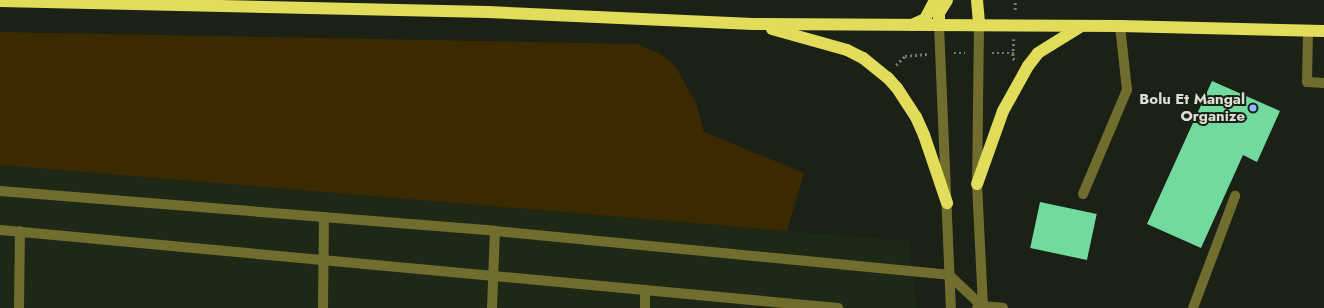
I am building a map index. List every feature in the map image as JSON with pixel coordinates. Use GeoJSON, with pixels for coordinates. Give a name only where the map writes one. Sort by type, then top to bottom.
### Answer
{"type":"FeatureCollection","features":[{"type":"Feature","properties":{"kind":"highway"},"geometry":{"type":"LineString","coordinates":[[911,25],[925,19],[936,0]]}},
{"type":"Feature","properties":{"kind":"highway"},"geometry":{"type":"LineString","coordinates":[[939,25],[940,13],[947,0]]}},
{"type":"Feature","properties":{"kind":"highway"},"geometry":{"type":"LineString","coordinates":[[977,0],[979,25]]}},
{"type":"Feature","properties":{"kind":"highway"},"geometry":{"type":"LineString","coordinates":[[0,1],[488,12],[753,24],[1120,26],[1324,31]]}},
{"type":"Feature","properties":{"kind":"highway"},"geometry":{"type":"LineString","coordinates":[[753,24],[847,50],[863,58],[885,76],[897,88],[916,116],[947,203]]}},
{"type":"Feature","properties":{"kind":"highway"},"geometry":{"type":"LineString","coordinates":[[977,184],[1003,111],[1026,70],[1038,53],[1080,26]]}},
{"type":"Feature","properties":{"kind":"street"},"geometry":{"type":"LineString","coordinates":[[939,25],[951,308]]}},
{"type":"Feature","properties":{"kind":"street"},"geometry":{"type":"LineString","coordinates":[[979,25],[977,184],[981,307]]}},
{"type":"Feature","properties":{"kind":"street"},"geometry":{"type":"LineString","coordinates":[[1083,194],[1128,90],[1120,26]]}},
{"type":"Feature","properties":{"kind":"street"},"geometry":{"type":"LineString","coordinates":[[1308,31],[1307,82],[1324,83]]}},
{"type":"Feature","properties":{"kind":"street"},"geometry":{"type":"LineString","coordinates":[[0,191],[495,231],[949,276],[981,307],[1003,308]]}},
{"type":"Feature","properties":{"kind":"street"},"geometry":{"type":"LineString","coordinates":[[1193,308],[1235,196]]}},
{"type":"Feature","properties":{"kind":"street"},"geometry":{"type":"LineString","coordinates":[[323,308],[322,260],[324,217]]}},
{"type":"Feature","properties":{"kind":"street"},"geometry":{"type":"LineString","coordinates":[[0,230],[646,290],[774,305],[838,308]]}},
{"type":"Feature","properties":{"kind":"street"},"geometry":{"type":"LineString","coordinates":[[492,308],[492,276],[495,231]]}},
{"type":"Feature","properties":{"kind":"street"},"geometry":{"type":"LineString","coordinates":[[19,308],[20,232]]}},
{"type":"Feature","properties":{"kind":"street"},"geometry":{"type":"LineString","coordinates":[[645,308],[646,290]]}},
{"type":"Feature","properties":{"kind":"path"},"geometry":{"type":"LineString","coordinates":[[1015,0],[1013,58],[1026,70]]}},
{"type":"Feature","properties":{"kind":"shaded area"},"geometry":{"type":"Polygon","coordinates":[[[0,32],[637,44],[659,53],[675,66],[696,103],[704,132],[804,173],[787,231],[0,165],[0,32]]]}},
{"type":"Feature","properties":{"kind":"shaded area"},"geometry":{"type":"Polygon","coordinates":[[[0,165],[909,241],[917,308],[0,308],[0,165]]]}},
{"type":"Feature","properties":{"kind":"building"},"geometry":{"type":"Polygon","coordinates":[[[1212,81],[1280,111],[1257,162],[1243,155],[1201,248],[1147,224],[1212,81]]]}},
{"type":"Feature","properties":{"kind":"building"},"geometry":{"type":"Polygon","coordinates":[[[1040,202],[1097,214],[1087,260],[1030,248],[1040,202]]]}},
{"type":"Feature","properties":{"kind":"place","name":"Bolu Et Mangal Organize"},"geometry":{"type":"Point","coordinates":[1253,108]}}]}
